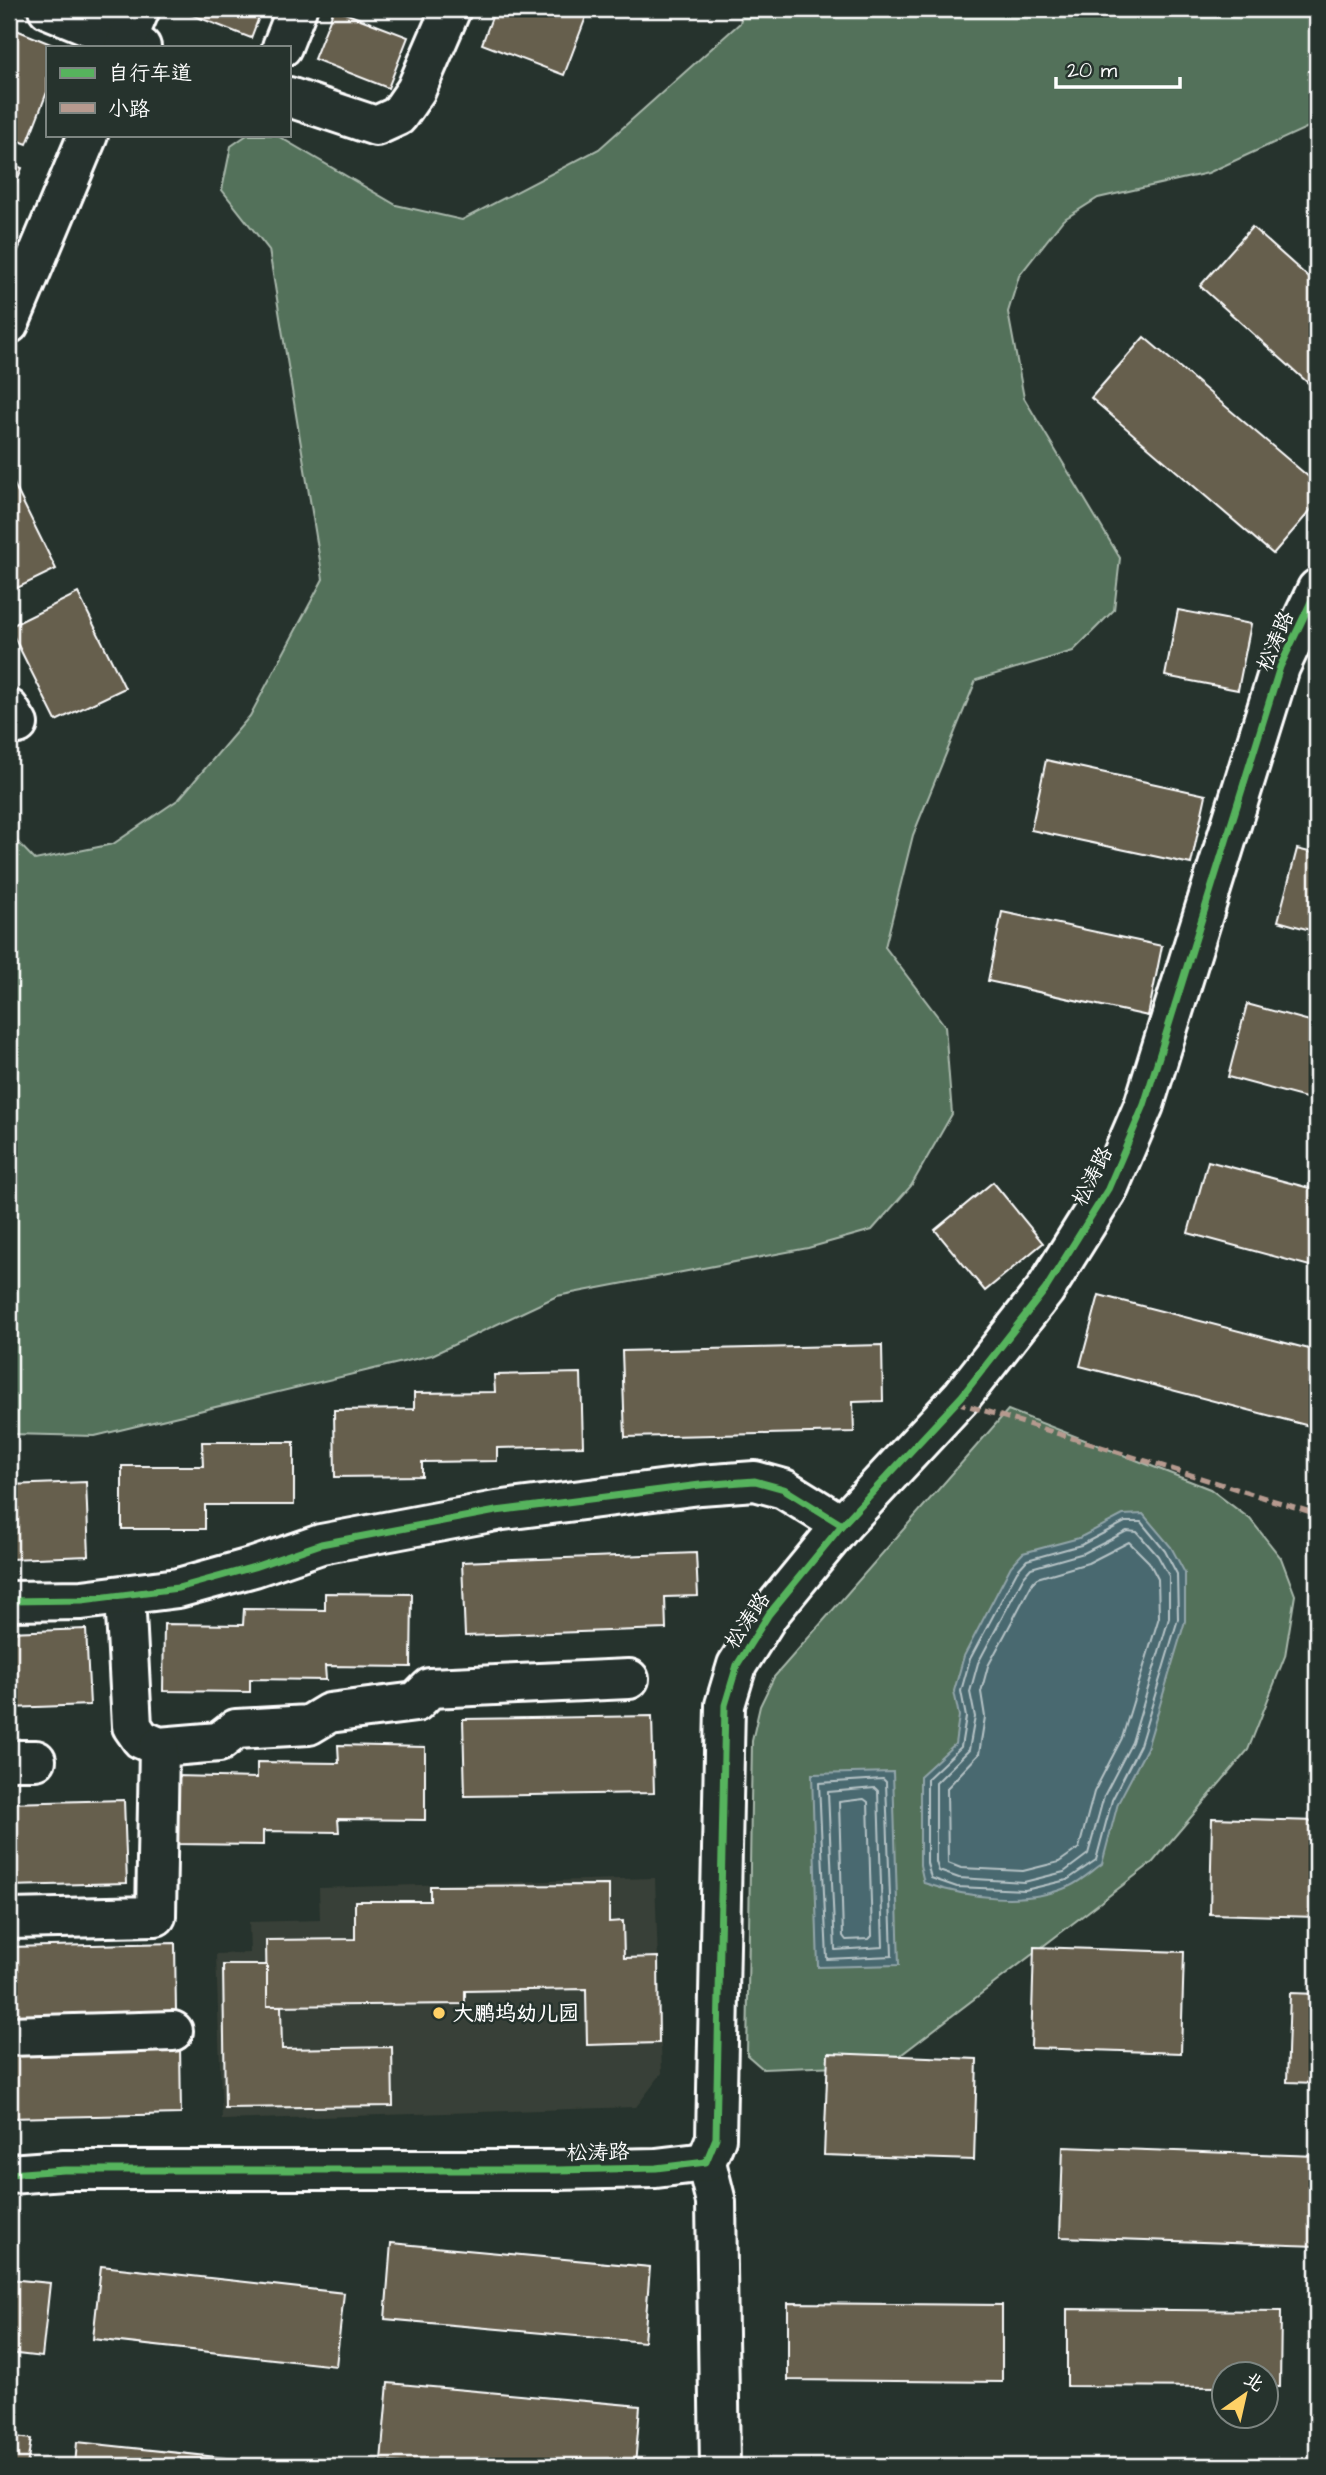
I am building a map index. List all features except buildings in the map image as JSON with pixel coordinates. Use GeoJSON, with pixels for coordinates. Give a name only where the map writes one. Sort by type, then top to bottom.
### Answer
{"type":"FeatureCollection","features":[{"type":"Feature","properties":{"kind":"street"},"geometry":{"type":"LineString","coordinates":[[48,9],[133,36]]}},
{"type":"Feature","properties":{"kind":"street"},"geometry":{"type":"LineString","coordinates":[[282,46],[297,9]]}},
{"type":"Feature","properties":{"kind":"street"},"geometry":{"type":"LineString","coordinates":[[290,97],[376,126],[398,116],[416,90],[451,9]]}},
{"type":"Feature","properties":{"kind":"street"},"geometry":{"type":"LineString","coordinates":[[9,324],[88,136]]}},
{"type":"Feature","properties":{"kind":"street","name":"松涛路"},"geometry":{"type":"LineString","coordinates":[[9,2174],[64,2170],[656,2168],[706,2162],[716,2138],[725,1704],[737,1665],[769,1614],[842,1525],[970,1385],[1045,1290],[1108,1189],[1144,1105],[1280,667],[1317,589]]}},
{"type":"Feature","properties":{"kind":"street"},"geometry":{"type":"LineString","coordinates":[[9,1601],[82,1600],[178,1588],[321,1544],[496,1511],[700,1485],[755,1481],[784,1489],[842,1525]]}},
{"type":"Feature","properties":{"kind":"street"},"geometry":{"type":"LineString","coordinates":[[125,1595],[132,1726],[141,1740],[159,1747],[219,1742],[236,1729],[309,1726],[329,1713],[416,1702],[430,1688],[629,1679]]}},
{"type":"Feature","properties":{"kind":"street"},"geometry":{"type":"LineString","coordinates":[[9,1919],[156,1916],[159,1747]]}},
{"type":"Feature","properties":{"kind":"street"},"geometry":{"type":"LineString","coordinates":[[9,2036],[173,2031]]}},
{"type":"Feature","properties":{"kind":"street"},"geometry":{"type":"LineString","coordinates":[[706,2162],[716,2202],[720,2466]]}},
{"type":"Feature","properties":{"kind":"shaded area","name":"大鹏坞幼儿园"},"geometry":{"type":"Polygon","coordinates":[[[655,1878],[662,2073],[636,2107],[222,2120],[216,1954],[250,1953],[249,1922],[320,1920],[319,1888],[655,1878]]]}},
{"type":"Feature","properties":{"kind":"green space"},"geometry":{"type":"Polygon","coordinates":[[[743,9],[1317,9],[1317,123],[1208,173],[1098,198],[1063,220],[1019,276],[1008,312],[1024,398],[1120,558],[1114,610],[1073,651],[976,680],[913,835],[885,947],[945,1026],[952,1114],[911,1186],[872,1230],[808,1248],[557,1296],[432,1355],[95,1436],[9,1434],[9,833],[35,860],[113,844],[179,799],[250,716],[323,579],[269,250],[222,190],[231,146],[246,136],[278,136],[396,205],[462,220],[599,149],[740,23],[743,9]]]}},
{"type":"Feature","properties":{"kind":"green space"},"geometry":{"type":"Polygon","coordinates":[[[1008,1410],[1210,1489],[1250,1519],[1281,1558],[1295,1595],[1285,1656],[1248,1750],[1153,1862],[889,2064],[763,2069],[747,2055],[752,1741],[760,1706],[774,1677],[1008,1410]]]}},
{"type":"Feature","properties":{"kind":"water"},"geometry":{"type":"Polygon","coordinates":[[[1143,1514],[1171,1547],[1185,1573],[1185,1621],[1147,1748],[1118,1803],[1102,1864],[1070,1886],[1035,1896],[978,1896],[924,1883],[920,1865],[920,1776],[955,1744],[959,1716],[954,1691],[964,1656],[1011,1566],[1023,1553],[1079,1538],[1123,1515],[1143,1514]]]}},
{"type":"Feature","properties":{"kind":"water"},"geometry":{"type":"Polygon","coordinates":[[[893,1772],[899,1965],[818,1967],[812,1774],[893,1772]]]}},
{"type":"Feature","properties":{"kind":"marked path"},"geometry":{"type":"LineString","coordinates":[[956,1402],[1317,1514]]}},
{"type":"Feature","properties":{"kind":"cycle path"},"geometry":{"type":"LineString","coordinates":[[9,2174],[64,2170],[557,2170],[656,2168],[706,2162],[716,2138],[725,1705],[737,1665],[769,1614],[842,1525],[962,1396],[1045,1290],[1108,1189],[1144,1105],[1280,667],[1317,589]]}},
{"type":"Feature","properties":{"kind":"cycle path"},"geometry":{"type":"LineString","coordinates":[[9,1601],[82,1600],[178,1588],[254,1567],[321,1544],[496,1511],[700,1485],[755,1481],[784,1489],[842,1525]]}},
{"type":"Feature","properties":{"kind":"place","name":"大鹏坞幼儿园"},"geometry":{"type":"Point","coordinates":[439,2013]}}]}
